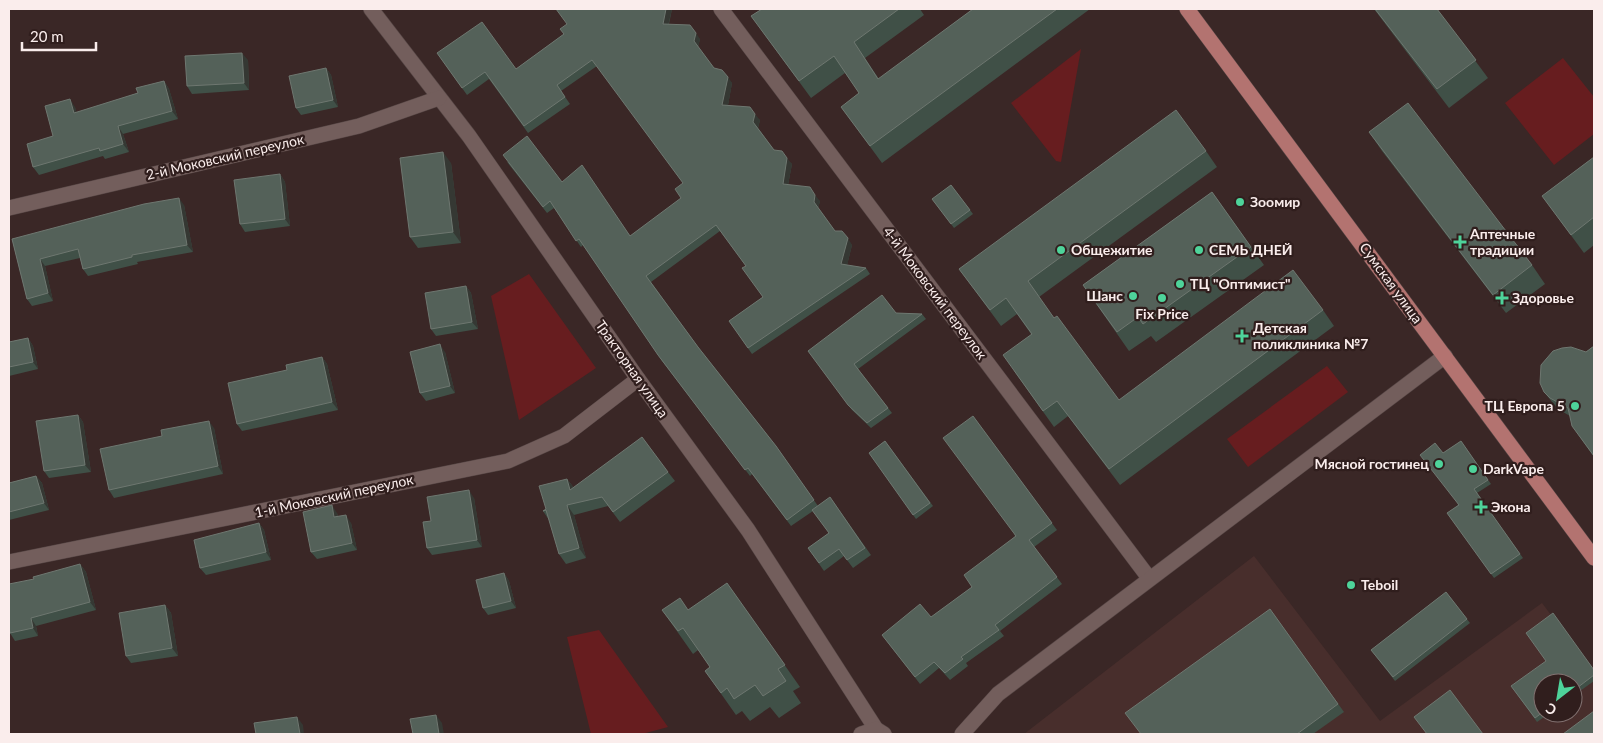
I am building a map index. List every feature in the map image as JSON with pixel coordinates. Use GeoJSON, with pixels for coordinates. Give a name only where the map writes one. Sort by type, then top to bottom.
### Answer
{"type":"FeatureCollection","features":[{"type":"Feature","properties":{"kind":"main road","name":"Сумская улица"},"geometry":{"type":"LineString","coordinates":[[1187,9],[1594,558]]}},
{"type":"Feature","properties":{"kind":"street","name":"Тракторная улица"},"geometry":{"type":"LineString","coordinates":[[371,9],[469,136],[638,379],[748,530],[880,731]]}},
{"type":"Feature","properties":{"kind":"street","name":"4-й Моковский переулок"},"geometry":{"type":"LineString","coordinates":[[721,9],[1149,578]]}},
{"type":"Feature","properties":{"kind":"street","name":"2-й Моковский переулок"},"geometry":{"type":"LineString","coordinates":[[9,208],[359,126],[439,98]]}},
{"type":"Feature","properties":{"kind":"street"},"geometry":{"type":"LineString","coordinates":[[962,734],[998,694],[1445,356]]}},
{"type":"Feature","properties":{"kind":"street","name":"1-й Моковский переулок"},"geometry":{"type":"LineString","coordinates":[[9,562],[508,460],[564,436],[638,379]]}},
{"type":"Feature","properties":{"kind":"street"},"geometry":{"type":"LineString","coordinates":[[861,734],[880,731]]}},
{"type":"Feature","properties":{"kind":"shaded area"},"geometry":{"type":"Polygon","coordinates":[[[1081,49],[1061,162],[1056,161],[1011,103],[1081,49]]]}},
{"type":"Feature","properties":{"kind":"shaded area"},"geometry":{"type":"Polygon","coordinates":[[[1563,58],[1594,97],[1594,134],[1554,165],[1505,103],[1563,58]]]}},
{"type":"Feature","properties":{"kind":"shaded area"},"geometry":{"type":"Polygon","coordinates":[[[529,274],[596,368],[519,420],[491,296],[529,274]]]}},
{"type":"Feature","properties":{"kind":"shaded area"},"geometry":{"type":"Polygon","coordinates":[[[1327,366],[1348,392],[1248,467],[1227,439],[1327,366]]]}},
{"type":"Feature","properties":{"kind":"shaded area"},"geometry":{"type":"Polygon","coordinates":[[[1254,556],[1380,721],[1542,603],[1594,672],[1594,734],[1024,734],[1254,556]]]}},
{"type":"Feature","properties":{"kind":"shaded area"},"geometry":{"type":"Polygon","coordinates":[[[599,630],[668,727],[642,734],[591,734],[567,637],[599,630]]]}},
{"type":"Feature","properties":{"kind":"building"},"geometry":{"type":"Polygon","coordinates":[[[556,9],[666,9],[663,24],[690,25],[696,33],[694,41],[714,68],[722,70],[728,77],[722,105],[750,107],[755,114],[753,122],[774,150],[782,151],[787,158],[783,184],[810,187],[815,195],[814,202],[835,231],[842,231],[848,238],[841,264],[866,268],[748,348],[729,321],[763,297],[742,268],[746,266],[716,225],[646,276],[698,347],[776,446],[814,500],[787,520],[748,468],[745,470],[658,355],[579,239],[576,241],[550,201],[543,207],[503,155],[527,136],[562,182],[582,165],[630,236],[681,198],[675,189],[683,183],[592,60],[557,85],[565,97],[524,126],[485,72],[462,88],[437,53],[482,22],[516,69],[564,34],[560,29],[567,24],[556,9]]]}},
{"type":"Feature","properties":{"kind":"building"},"geometry":{"type":"Polygon","coordinates":[[[762,9],[899,9],[854,42],[878,79],[973,9],[1057,9],[870,146],[841,107],[859,93],[834,56],[799,81],[751,16],[762,9]]]}},
{"type":"Feature","properties":{"kind":"building"},"geometry":{"type":"Polygon","coordinates":[[[1375,9],[1437,9],[1476,60],[1437,89],[1375,9]]]}},
{"type":"Feature","properties":{"kind":"building"},"geometry":{"type":"Polygon","coordinates":[[[242,53],[244,83],[187,86],[185,56],[242,53]]]}},
{"type":"Feature","properties":{"kind":"building"},"geometry":{"type":"Polygon","coordinates":[[[326,68],[333,100],[296,108],[289,76],[326,68]]]}},
{"type":"Feature","properties":{"kind":"building"},"geometry":{"type":"Polygon","coordinates":[[[164,81],[172,111],[118,126],[123,144],[100,151],[99,148],[33,167],[27,144],[53,136],[45,106],[70,99],[74,113],[138,93],[136,88],[164,81]]]}},
{"type":"Feature","properties":{"kind":"building"},"geometry":{"type":"Polygon","coordinates":[[[1408,103],[1532,265],[1493,295],[1369,132],[1408,103]]]}},
{"type":"Feature","properties":{"kind":"building"},"geometry":{"type":"Polygon","coordinates":[[[1176,110],[1206,151],[1028,281],[1054,318],[1057,316],[1119,400],[1293,270],[1323,310],[1109,469],[1057,401],[1043,411],[1003,355],[1032,334],[1006,298],[990,310],[959,269],[1176,110]]]}},
{"type":"Feature","properties":{"kind":"building"},"geometry":{"type":"Polygon","coordinates":[[[443,152],[453,232],[410,237],[400,158],[443,152]]]}},
{"type":"Feature","properties":{"kind":"building"},"geometry":{"type":"Polygon","coordinates":[[[1594,157],[1594,217],[1571,235],[1542,196],[1594,157]]]}},
{"type":"Feature","properties":{"kind":"building"},"geometry":{"type":"Polygon","coordinates":[[[280,174],[285,219],[240,224],[234,180],[280,174]]]}},
{"type":"Feature","properties":{"kind":"building"},"geometry":{"type":"Polygon","coordinates":[[[951,185],[970,210],[951,224],[932,199],[951,185]]]}},
{"type":"Feature","properties":{"kind":"building","name":"ТЦ \"Оптимист\""},"geometry":{"type":"Polygon","coordinates":[[[1212,192],[1251,247],[1143,324],[1138,317],[1117,332],[1083,285],[1212,192]]]}},
{"type":"Feature","properties":{"kind":"building"},"geometry":{"type":"Polygon","coordinates":[[[179,198],[187,245],[132,255],[132,257],[83,269],[78,249],[40,259],[48,293],[27,299],[12,239],[144,204],[179,198]]]}},
{"type":"Feature","properties":{"kind":"building"},"geometry":{"type":"Polygon","coordinates":[[[466,286],[472,322],[431,329],[425,293],[466,286]]]}},
{"type":"Feature","properties":{"kind":"building"},"geometry":{"type":"Polygon","coordinates":[[[882,295],[896,313],[922,314],[854,364],[888,408],[867,423],[848,405],[808,351],[882,295]]]}},
{"type":"Feature","properties":{"kind":"building"},"geometry":{"type":"Polygon","coordinates":[[[28,338],[33,362],[9,367],[9,342],[28,338]]]}},
{"type":"Feature","properties":{"kind":"building"},"geometry":{"type":"Polygon","coordinates":[[[440,344],[450,386],[420,393],[410,352],[440,344]]]}},
{"type":"Feature","properties":{"kind":"building","name":"ТЦ Европа 5"},"geometry":{"type":"Polygon","coordinates":[[[1594,346],[1594,456],[1572,426],[1568,408],[1550,398],[1544,392],[1540,383],[1541,365],[1553,351],[1571,347],[1586,352],[1594,346]]]}},
{"type":"Feature","properties":{"kind":"building"},"geometry":{"type":"Polygon","coordinates":[[[322,357],[332,402],[237,424],[228,383],[287,370],[286,365],[322,357]]]}},
{"type":"Feature","properties":{"kind":"building"},"geometry":{"type":"Polygon","coordinates":[[[78,415],[85,465],[44,471],[36,421],[78,415]]]}},
{"type":"Feature","properties":{"kind":"building"},"geometry":{"type":"Polygon","coordinates":[[[973,416],[1052,523],[1029,540],[1057,577],[995,625],[999,630],[961,657],[963,659],[945,673],[934,662],[915,677],[882,635],[920,604],[931,617],[972,587],[964,575],[1016,536],[943,438],[973,416]]]}},
{"type":"Feature","properties":{"kind":"building"},"geometry":{"type":"Polygon","coordinates":[[[209,421],[218,466],[109,490],[100,449],[162,436],[161,430],[209,421]]]}},
{"type":"Feature","properties":{"kind":"building"},"geometry":{"type":"Polygon","coordinates":[[[642,437],[668,472],[613,512],[602,497],[567,505],[579,548],[559,554],[546,510],[543,511],[546,509],[539,486],[567,479],[570,490],[642,437]]]}},
{"type":"Feature","properties":{"kind":"building"},"geometry":{"type":"Polygon","coordinates":[[[885,441],[930,503],[913,515],[869,453],[885,441]]]}},
{"type":"Feature","properties":{"kind":"building"},"geometry":{"type":"Polygon","coordinates":[[[1461,441],[1488,480],[1474,489],[1520,554],[1491,574],[1447,513],[1459,505],[1420,455],[1435,443],[1443,453],[1461,441]]]}},
{"type":"Feature","properties":{"kind":"building"},"geometry":{"type":"Polygon","coordinates":[[[36,476],[44,503],[9,512],[9,483],[36,476]]]}},
{"type":"Feature","properties":{"kind":"building"},"geometry":{"type":"Polygon","coordinates":[[[469,490],[477,540],[427,548],[423,522],[431,521],[427,497],[469,490]]]}},
{"type":"Feature","properties":{"kind":"building"},"geometry":{"type":"Polygon","coordinates":[[[830,497],[865,548],[847,560],[839,549],[819,563],[808,548],[829,533],[812,510],[830,497]]]}},
{"type":"Feature","properties":{"kind":"building"},"geometry":{"type":"Polygon","coordinates":[[[332,505],[334,517],[346,515],[352,543],[311,552],[303,512],[332,505]]]}},
{"type":"Feature","properties":{"kind":"building"},"geometry":{"type":"Polygon","coordinates":[[[259,523],[266,552],[200,568],[194,540],[259,523]]]}},
{"type":"Feature","properties":{"kind":"building"},"geometry":{"type":"Polygon","coordinates":[[[80,564],[90,602],[31,618],[33,628],[10,633],[9,584],[34,579],[33,577],[80,564]]]}},
{"type":"Feature","properties":{"kind":"building"},"geometry":{"type":"Polygon","coordinates":[[[504,573],[511,601],[483,608],[476,580],[504,573]]]}},
{"type":"Feature","properties":{"kind":"building"},"geometry":{"type":"Polygon","coordinates":[[[727,583],[785,665],[778,669],[786,681],[763,696],[755,685],[734,699],[727,688],[721,693],[705,671],[710,667],[683,628],[678,631],[662,610],[680,598],[688,610],[727,583]]]}},
{"type":"Feature","properties":{"kind":"building"},"geometry":{"type":"Polygon","coordinates":[[[1446,592],[1467,619],[1393,677],[1371,650],[1446,592]]]}},
{"type":"Feature","properties":{"kind":"building"},"geometry":{"type":"Polygon","coordinates":[[[165,605],[172,648],[126,656],[119,613],[165,605]]]}},
{"type":"Feature","properties":{"kind":"building"},"geometry":{"type":"Polygon","coordinates":[[[1270,609],[1338,704],[1297,734],[1141,734],[1125,713],[1270,609]]]}},
{"type":"Feature","properties":{"kind":"building"},"geometry":{"type":"Polygon","coordinates":[[[1553,613],[1594,670],[1594,675],[1583,683],[1583,673],[1533,673],[1533,715],[1511,686],[1546,661],[1526,633],[1553,613]]]}},
{"type":"Feature","properties":{"kind":"building"},"geometry":{"type":"Polygon","coordinates":[[[1450,690],[1483,734],[1427,734],[1414,717],[1450,690]]]}},
{"type":"Feature","properties":{"kind":"building"},"geometry":{"type":"Polygon","coordinates":[[[1594,711],[1594,734],[1563,734],[1578,723],[1583,723],[1583,719],[1594,711]]]}},
{"type":"Feature","properties":{"kind":"building"},"geometry":{"type":"Polygon","coordinates":[[[436,715],[439,734],[413,734],[410,719],[436,715]]]}},
{"type":"Feature","properties":{"kind":"building"},"geometry":{"type":"Polygon","coordinates":[[[297,717],[300,734],[256,734],[254,723],[297,717]]]}},
{"type":"Feature","properties":{"kind":"place","name":"Зоомир"},"geometry":{"type":"Point","coordinates":[1240,202]}},
{"type":"Feature","properties":{"kind":"place","name":"Аптечные традиции"},"geometry":{"type":"Point","coordinates":[1460,242]}},
{"type":"Feature","properties":{"kind":"place","name":"Общежитие"},"geometry":{"type":"Point","coordinates":[1061,250]}},
{"type":"Feature","properties":{"kind":"place","name":"СЕМЬ ДНЕЙ"},"geometry":{"type":"Point","coordinates":[1199,250]}},
{"type":"Feature","properties":{"kind":"place","name":"ТЦ \"Оптимист\""},"geometry":{"type":"Point","coordinates":[1180,284]}},
{"type":"Feature","properties":{"kind":"place","name":"Шанс"},"geometry":{"type":"Point","coordinates":[1133,296]}},
{"type":"Feature","properties":{"kind":"place","name":"Fix Price"},"geometry":{"type":"Point","coordinates":[1162,298]}},
{"type":"Feature","properties":{"kind":"place","name":"Здоровье"},"geometry":{"type":"Point","coordinates":[1502,298]}},
{"type":"Feature","properties":{"kind":"place","name":"Детская поликлиника №7"},"geometry":{"type":"Point","coordinates":[1242,336]}},
{"type":"Feature","properties":{"kind":"place","name":"ТЦ Европа 5"},"geometry":{"type":"Point","coordinates":[1575,406]}},
{"type":"Feature","properties":{"kind":"place","name":"Мясной гостинец"},"geometry":{"type":"Point","coordinates":[1439,464]}},
{"type":"Feature","properties":{"kind":"place","name":"DarkVape"},"geometry":{"type":"Point","coordinates":[1473,469]}},
{"type":"Feature","properties":{"kind":"place","name":"Экона"},"geometry":{"type":"Point","coordinates":[1481,507]}},
{"type":"Feature","properties":{"kind":"place","name":"Teboil"},"geometry":{"type":"Point","coordinates":[1351,585]}}]}
